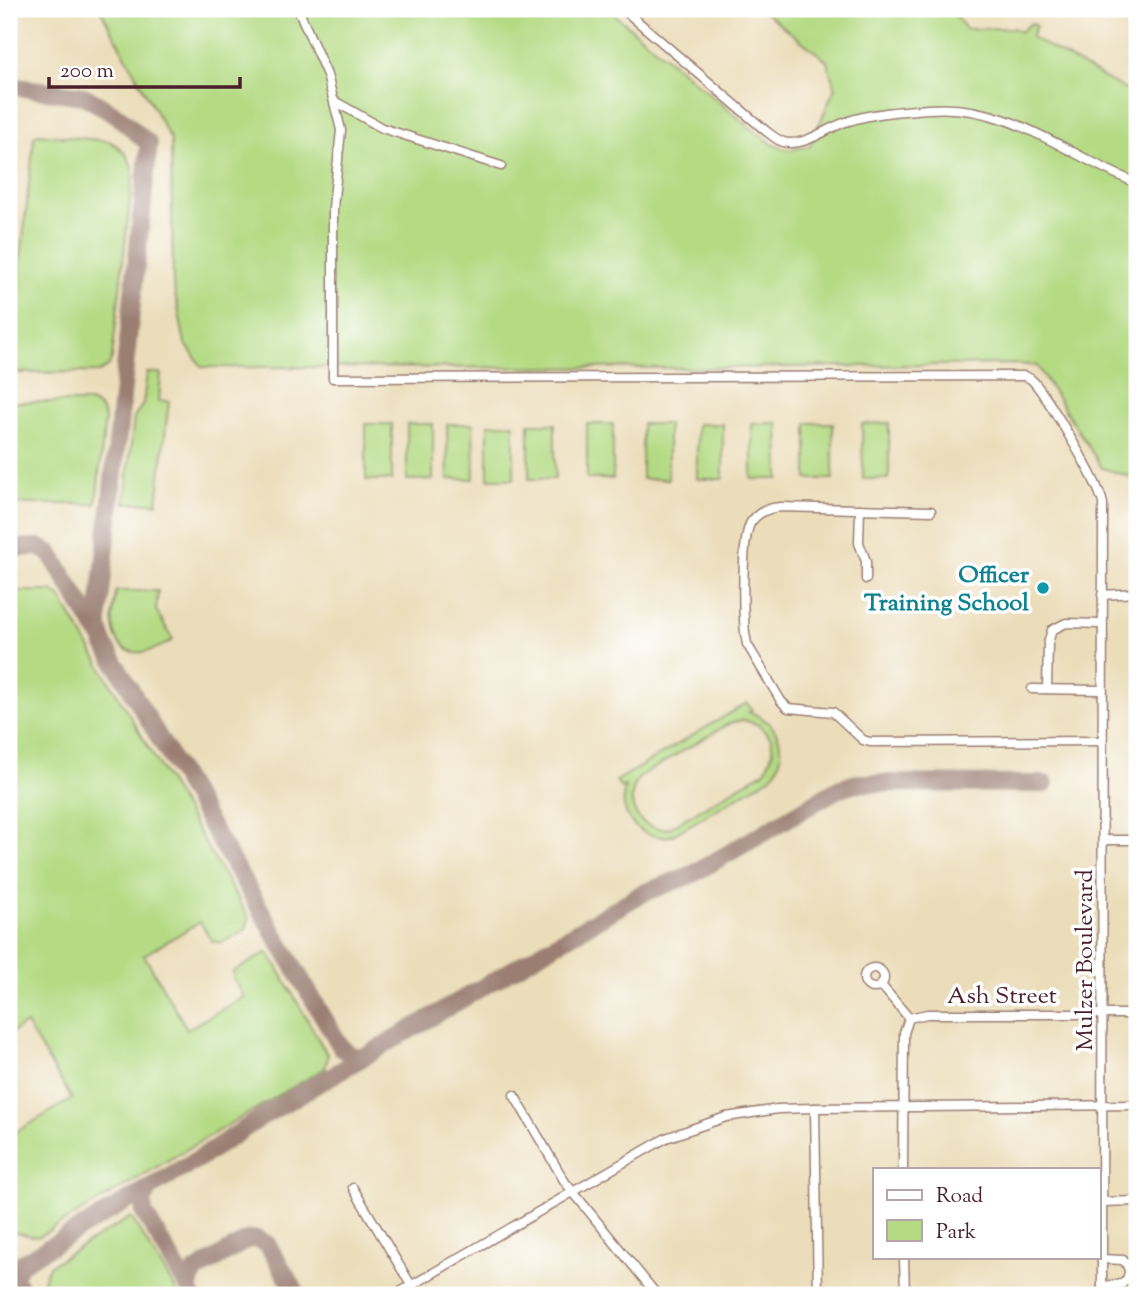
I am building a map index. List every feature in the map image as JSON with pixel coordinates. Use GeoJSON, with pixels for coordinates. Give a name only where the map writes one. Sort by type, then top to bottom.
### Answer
{"type":"FeatureCollection","features":[{"type":"Feature","properties":{"kind":"street"},"geometry":{"type":"LineString","coordinates":[[298,9],[336,102],[382,128],[501,166]]}},
{"type":"Feature","properties":{"kind":"street"},"geometry":{"type":"LineString","coordinates":[[623,9],[782,142],[798,142],[862,117],[930,108],[966,110],[1025,126],[1137,183]]}},
{"type":"Feature","properties":{"kind":"street","name":"Mulzer Boulevard"},"geometry":{"type":"LineString","coordinates":[[336,102],[341,137],[332,208],[332,378],[1028,377],[1034,382],[1101,494],[1103,510],[1102,1290]]}},
{"type":"Feature","properties":{"kind":"street"},"geometry":{"type":"LineString","coordinates":[[931,511],[772,508],[758,514],[750,525],[746,539],[745,638],[785,705],[798,710],[833,712],[863,740],[870,742],[1102,741]]}},
{"type":"Feature","properties":{"kind":"street"},"geometry":{"type":"LineString","coordinates":[[860,509],[859,543],[866,561],[866,579]]}},
{"type":"Feature","properties":{"kind":"street"},"geometry":{"type":"LineString","coordinates":[[1102,595],[1137,593]]}},
{"type":"Feature","properties":{"kind":"street"},"geometry":{"type":"LineString","coordinates":[[1047,689],[1048,643],[1052,630],[1066,623],[1101,624]]}},
{"type":"Feature","properties":{"kind":"street"},"geometry":{"type":"LineString","coordinates":[[1032,689],[1101,690]]}},
{"type":"Feature","properties":{"kind":"street"},"geometry":{"type":"LineString","coordinates":[[1102,841],[1137,840]]}},
{"type":"Feature","properties":{"kind":"street"},"geometry":{"type":"LineString","coordinates":[[881,985],[909,1018],[904,1033],[903,1168]]}},
{"type":"Feature","properties":{"kind":"street","name":"Ash Street"},"geometry":{"type":"LineString","coordinates":[[909,1018],[927,1014],[1137,1014]]}},
{"type":"Feature","properties":{"kind":"street"},"geometry":{"type":"LineString","coordinates":[[514,1095],[572,1192],[657,1295]]}},
{"type":"Feature","properties":{"kind":"street"},"geometry":{"type":"LineString","coordinates":[[395,1295],[666,1138],[726,1117],[778,1109],[1137,1105]]}},
{"type":"Feature","properties":{"kind":"street"},"geometry":{"type":"LineString","coordinates":[[815,1108],[818,1295]]}},
{"type":"Feature","properties":{"kind":"street"},"geometry":{"type":"LineString","coordinates":[[353,1188],[417,1295]]}},
{"type":"Feature","properties":{"kind":"street"},"geometry":{"type":"LineString","coordinates":[[1101,1202],[1137,1201]]}},
{"type":"Feature","properties":{"kind":"street"},"geometry":{"type":"LineString","coordinates":[[904,1258],[905,1295]]}},
{"type":"Feature","properties":{"kind":"street"},"geometry":{"type":"LineString","coordinates":[[1101,1259],[1123,1260],[1129,1270],[1129,1276],[1122,1284],[1102,1290]]}},
{"type":"Feature","properties":{"kind":"green space"},"geometry":{"type":"Polygon","coordinates":[[[100,9],[608,9],[748,126],[774,145],[788,150],[810,146],[835,88],[827,61],[761,9],[951,9],[966,29],[1013,28],[1020,32],[1031,23],[1036,26],[1031,37],[1137,96],[1137,479],[1102,468],[1037,366],[202,367],[185,343],[173,284],[171,140],[100,9]]]}},
{"type":"Feature","properties":{"kind":"green space"},"geometry":{"type":"Polygon","coordinates":[[[38,134],[109,141],[126,154],[132,168],[112,358],[109,366],[99,372],[9,373],[34,137],[38,134]]]}},
{"type":"Feature","properties":{"kind":"green space"},"geometry":{"type":"Polygon","coordinates":[[[147,373],[161,373],[159,401],[169,401],[157,503],[125,503],[134,417],[143,404],[147,373]]]}},
{"type":"Feature","properties":{"kind":"green space"},"geometry":{"type":"Polygon","coordinates":[[[9,402],[89,402],[100,408],[105,419],[96,504],[9,504],[9,402]]]}},
{"type":"Feature","properties":{"kind":"green space"},"geometry":{"type":"Polygon","coordinates":[[[778,423],[779,479],[752,479],[752,424],[778,423]]]}},
{"type":"Feature","properties":{"kind":"green space"},"geometry":{"type":"Polygon","coordinates":[[[807,423],[833,423],[833,479],[807,479],[807,423]]]}},
{"type":"Feature","properties":{"kind":"green space"},"geometry":{"type":"Polygon","coordinates":[[[889,423],[889,479],[863,479],[862,424],[889,423]]]}},
{"type":"Feature","properties":{"kind":"green space"},"geometry":{"type":"Polygon","coordinates":[[[366,424],[392,424],[392,480],[366,480],[366,424]]]}},
{"type":"Feature","properties":{"kind":"green space"},"geometry":{"type":"Polygon","coordinates":[[[407,424],[433,424],[433,480],[407,480],[407,424]]]}},
{"type":"Feature","properties":{"kind":"green space"},"geometry":{"type":"Polygon","coordinates":[[[447,424],[473,424],[474,479],[448,479],[447,424]]]}},
{"type":"Feature","properties":{"kind":"green space"},"geometry":{"type":"Polygon","coordinates":[[[488,424],[514,424],[514,479],[488,479],[488,424]]]}},
{"type":"Feature","properties":{"kind":"green space"},"geometry":{"type":"Polygon","coordinates":[[[529,424],[555,424],[555,479],[529,479],[529,424]]]}},
{"type":"Feature","properties":{"kind":"green space"},"geometry":{"type":"Polygon","coordinates":[[[587,424],[613,424],[613,479],[587,479],[587,424]]]}},
{"type":"Feature","properties":{"kind":"green space"},"geometry":{"type":"Polygon","coordinates":[[[642,424],[668,424],[668,479],[642,479],[642,424]]]}},
{"type":"Feature","properties":{"kind":"green space"},"geometry":{"type":"Polygon","coordinates":[[[697,424],[723,424],[723,479],[697,479],[697,424]]]}},
{"type":"Feature","properties":{"kind":"green space"},"geometry":{"type":"Polygon","coordinates":[[[9,591],[52,591],[60,597],[249,918],[246,929],[222,943],[212,941],[200,922],[144,955],[187,1029],[244,997],[233,972],[266,953],[271,956],[328,1056],[325,1068],[38,1237],[9,1229],[9,1136],[72,1099],[26,1024],[9,1034],[9,591]]]}},
{"type":"Feature","properties":{"kind":"green space"},"geometry":{"type":"Polygon","coordinates":[[[116,591],[158,591],[156,610],[173,640],[145,652],[128,651],[121,646],[113,621],[116,591]]]}},
{"type":"Feature","properties":{"kind":"green space"},"geometry":{"type":"Polygon","coordinates":[[[747,703],[752,710],[749,712],[768,723],[779,739],[780,758],[771,777],[671,836],[650,835],[633,824],[624,808],[625,786],[621,788],[616,781],[747,703]],[[743,720],[730,723],[641,776],[632,795],[635,813],[648,825],[669,828],[765,771],[773,752],[771,738],[757,724],[743,720]]]}},
{"type":"Feature","properties":{"kind":"green space"},"geometry":{"type":"Polygon","coordinates":[[[131,1217],[179,1295],[45,1295],[43,1280],[49,1266],[131,1217]]]}},
{"type":"Feature","properties":{"kind":"taxiway"},"geometry":{"type":"LineString","coordinates":[[9,86],[84,96],[118,116],[149,144],[99,628],[104,644],[341,1047],[350,1055],[364,1057]]}},
{"type":"Feature","properties":{"kind":"taxiway"},"geometry":{"type":"LineString","coordinates":[[9,548],[38,547],[50,553],[98,633]]}},
{"type":"Feature","properties":{"kind":"taxiway"},"geometry":{"type":"LineString","coordinates":[[9,1266],[22,1263],[203,1156],[265,1115],[641,894],[693,874],[840,788],[856,783],[1045,784]]}},
{"type":"Feature","properties":{"kind":"taxiway"},"geometry":{"type":"LineString","coordinates":[[151,1187],[143,1201],[144,1213],[192,1294]]}},
{"type":"Feature","properties":{"kind":"taxiway"},"geometry":{"type":"LineString","coordinates":[[190,1292],[190,1280],[196,1271],[247,1240],[257,1239],[267,1244],[298,1295]]}},
{"type":"Feature","properties":{"kind":"taxiway"},"geometry":{"type":"LineString","coordinates":[[12,1295],[13,1276],[22,1263]]}},
{"type":"Feature","properties":{"kind":"place","name":"Officer Training School"},"geometry":{"type":"Point","coordinates":[1043,588]}}]}
